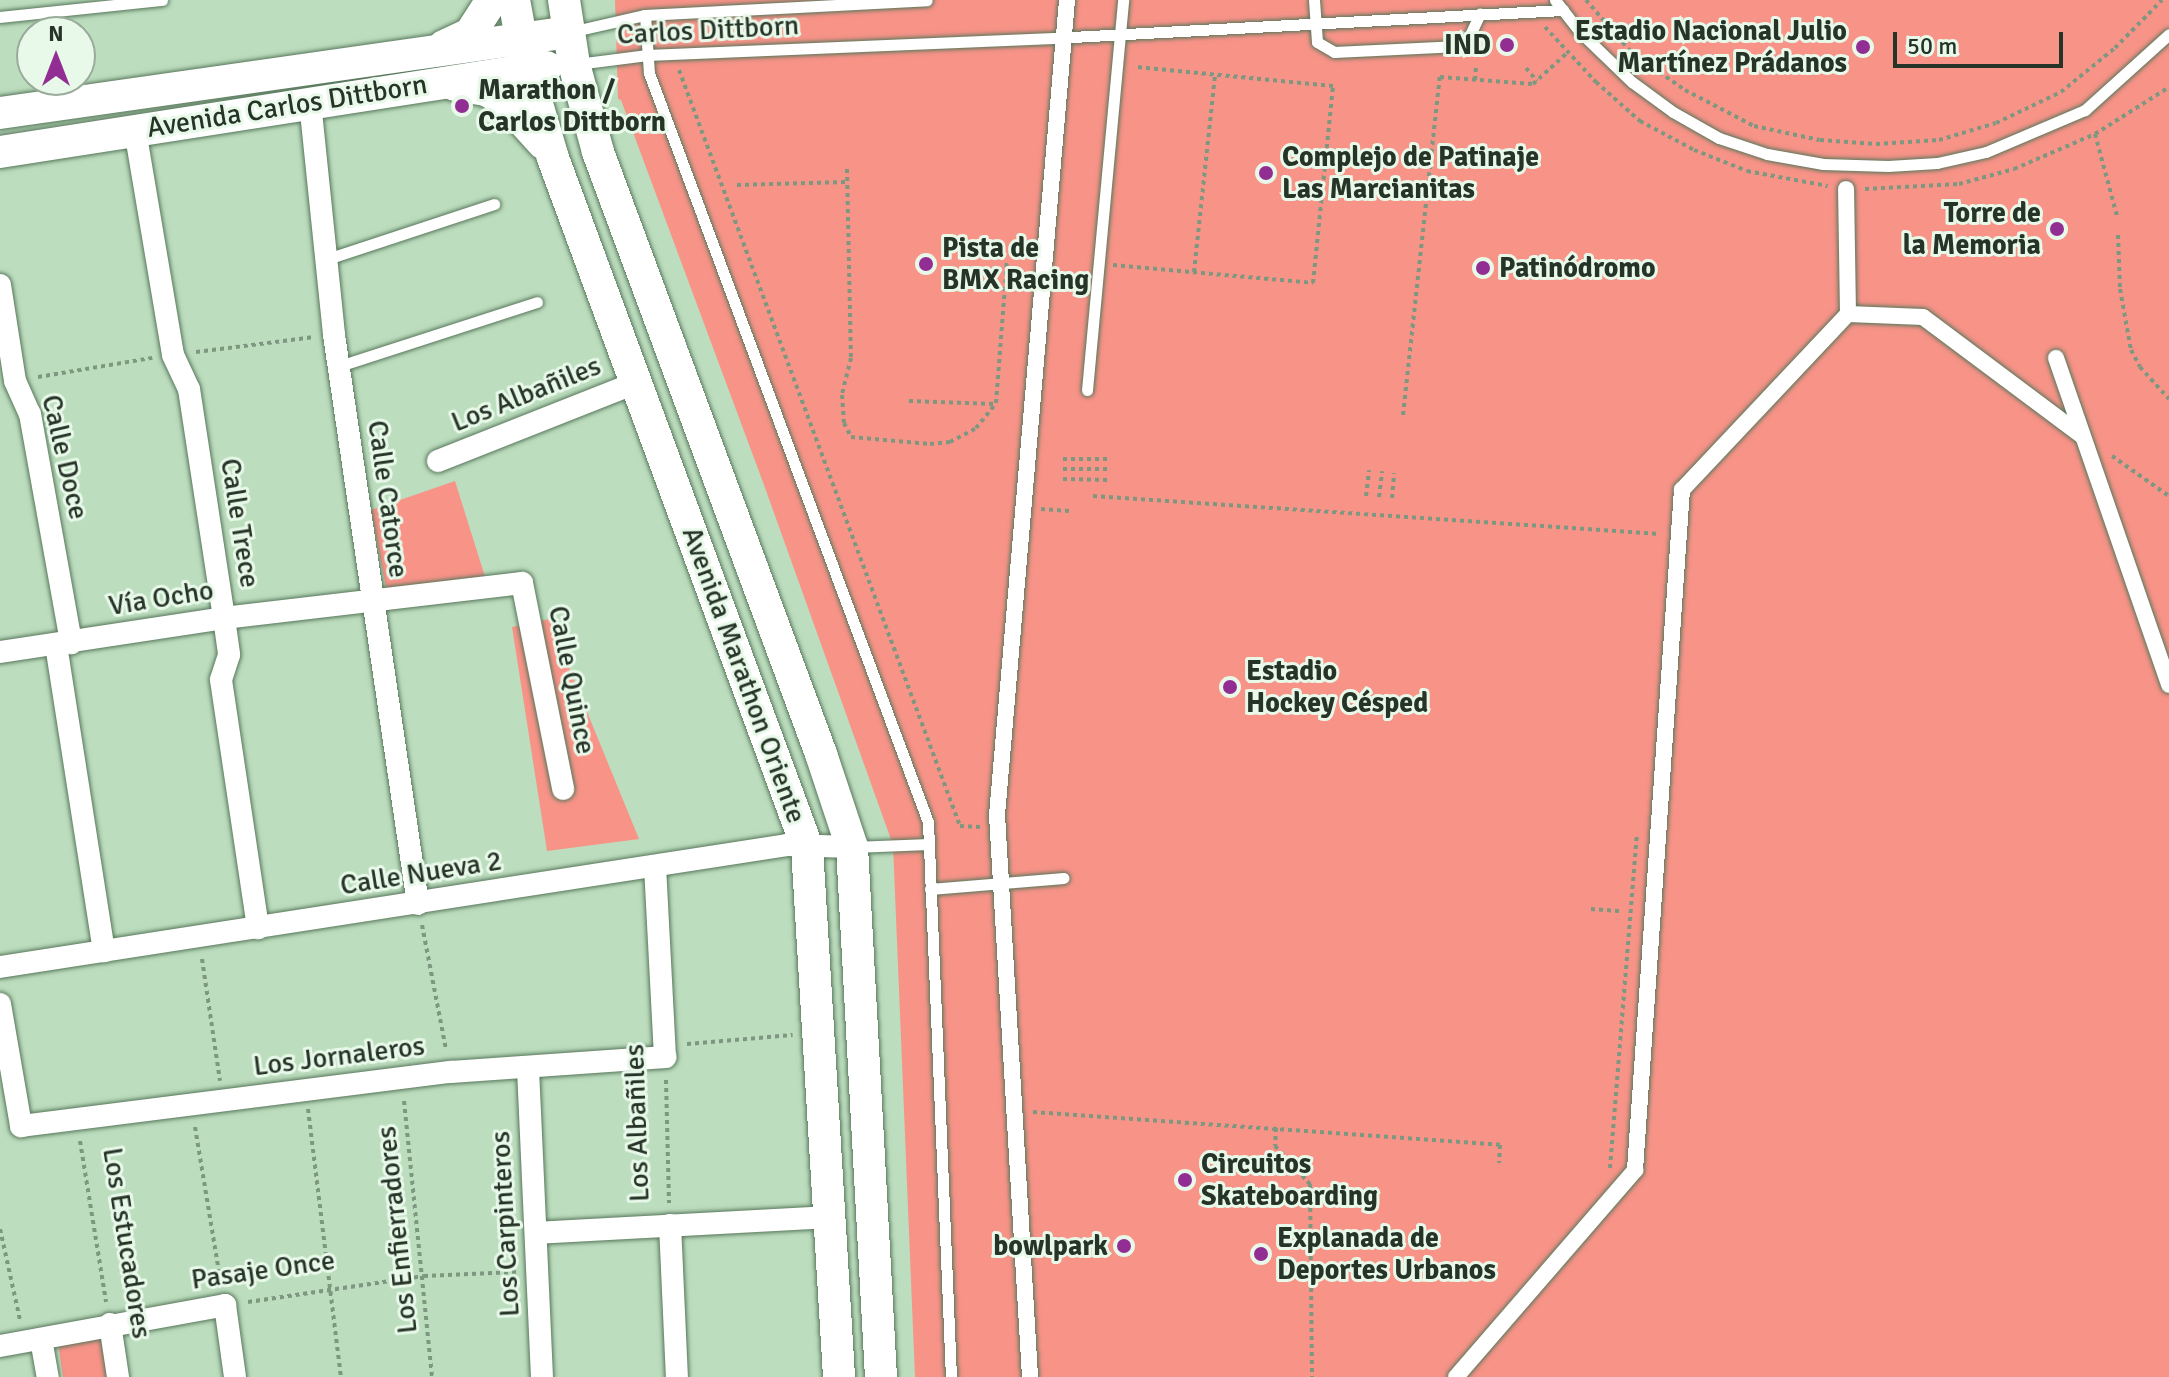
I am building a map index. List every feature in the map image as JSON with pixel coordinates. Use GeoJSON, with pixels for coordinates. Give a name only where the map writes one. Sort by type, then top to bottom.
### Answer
{"type":"FeatureCollection","features":[{"type":"Feature","properties":{"kind":"main road"},"geometry":{"type":"LineString","coordinates":[[434,50],[470,34],[492,0]]}},
{"type":"Feature","properties":{"kind":"main road","name":"Avenida Marathon Oriente"},"geometry":{"type":"LineString","coordinates":[[514,0],[527,70],[553,158],[807,847],[839,1377]]}},
{"type":"Feature","properties":{"kind":"main road","name":"Avenida Marathon Oriente"},"geometry":{"type":"LineString","coordinates":[[564,0],[574,64],[598,152],[821,754],[852,847],[881,1377]]}},
{"type":"Feature","properties":{"kind":"main road","name":"Avenida Carlos Dittborn"},"geometry":{"type":"LineString","coordinates":[[0,113],[569,32]]}},
{"type":"Feature","properties":{"kind":"main road","name":"Avenida Carlos Dittborn"},"geometry":{"type":"LineString","coordinates":[[0,152],[310,102],[574,64]]}},
{"type":"Feature","properties":{"kind":"main road"},"geometry":{"type":"LineString","coordinates":[[436,83],[486,90],[505,101],[525,120],[553,158]]}},
{"type":"Feature","properties":{"kind":"main road"},"geometry":{"type":"LineString","coordinates":[[709,579],[749,561]]}},
{"type":"Feature","properties":{"kind":"street"},"geometry":{"type":"LineString","coordinates":[[1030,1377],[997,815],[1067,0]]}},
{"type":"Feature","properties":{"kind":"street","name":"Calle Catorce"},"geometry":{"type":"LineString","coordinates":[[310,102],[339,366],[418,904]]}},
{"type":"Feature","properties":{"kind":"street","name":"Calle Trece"},"geometry":{"type":"LineString","coordinates":[[135,130],[173,355],[189,389],[229,655],[221,680],[258,928]]}},
{"type":"Feature","properties":{"kind":"street"},"geometry":{"type":"LineString","coordinates":[[1456,1377],[1635,1170],[1682,490],[1848,314],[1846,189]]}},
{"type":"Feature","properties":{"kind":"street","name":"Calle Doce"},"geometry":{"type":"LineString","coordinates":[[0,285],[15,381],[30,414],[104,951]]}},
{"type":"Feature","properties":{"kind":"street"},"geometry":{"type":"LineString","coordinates":[[1848,314],[1923,317],[2084,437]]}},
{"type":"Feature","properties":{"kind":"street"},"geometry":{"type":"LineString","coordinates":[[2056,358],[2169,685]]}},
{"type":"Feature","properties":{"kind":"street","name":"Los Albañiles"},"geometry":{"type":"LineString","coordinates":[[438,461],[635,383]]}},
{"type":"Feature","properties":{"kind":"street","name":"Vía Ocho"},"geometry":{"type":"LineString","coordinates":[[0,652],[224,618],[373,604],[522,583]]}},
{"type":"Feature","properties":{"kind":"street","name":"Calle Quince"},"geometry":{"type":"LineString","coordinates":[[522,583],[563,789]]}},
{"type":"Feature","properties":{"kind":"street","name":"Calle Nueva 2"},"geometry":{"type":"LineString","coordinates":[[0,967],[787,845],[852,847]]}},
{"type":"Feature","properties":{"kind":"street","name":"Los Albañiles"},"geometry":{"type":"LineString","coordinates":[[655,867],[665,1051]]}},
{"type":"Feature","properties":{"kind":"street","name":"Los Jornaleros"},"geometry":{"type":"LineString","coordinates":[[0,1004],[21,1126],[451,1072],[528,1069],[665,1051]]}},
{"type":"Feature","properties":{"kind":"street","name":"Los Carpinteros"},"geometry":{"type":"LineString","coordinates":[[528,1069],[542,1377]]}},
{"type":"Feature","properties":{"kind":"street"},"geometry":{"type":"LineString","coordinates":[[536,1233],[829,1217]]}},
{"type":"Feature","properties":{"kind":"street","name":"Los Albañiles"},"geometry":{"type":"LineString","coordinates":[[670,1225],[677,1377]]}},
{"type":"Feature","properties":{"kind":"street"},"geometry":{"type":"LineString","coordinates":[[225,1305],[235,1377]]}},
{"type":"Feature","properties":{"kind":"street","name":"Pasaje Once"},"geometry":{"type":"LineString","coordinates":[[0,1346],[225,1305]]}},
{"type":"Feature","properties":{"kind":"street","name":"Los Estucadores"},"geometry":{"type":"LineString","coordinates":[[110,1324],[118,1377]]}},
{"type":"Feature","properties":{"kind":"street"},"geometry":{"type":"LineString","coordinates":[[33,1340],[48,1377]]}},
{"type":"Feature","properties":{"kind":"lane"},"geometry":{"type":"LineString","coordinates":[[0,17],[162,0]]}},
{"type":"Feature","properties":{"kind":"lane","name":"Carlos Dittborn"},"geometry":{"type":"LineString","coordinates":[[569,32],[645,15],[927,0]]}},
{"type":"Feature","properties":{"kind":"lane"},"geometry":{"type":"LineString","coordinates":[[1087,390],[1123,0]]}},
{"type":"Feature","properties":{"kind":"lane"},"geometry":{"type":"LineString","coordinates":[[1314,0],[1317,42],[1327,51],[1454,47],[1466,41],[1480,13]]}},
{"type":"Feature","properties":{"kind":"lane"},"geometry":{"type":"LineString","coordinates":[[1559,5],[1632,82],[1673,112],[1719,138],[1795,159],[1875,166],[1937,163],[1974,155],[2048,128],[2085,110],[2169,34]]}},
{"type":"Feature","properties":{"kind":"lane","name":"Carlos Dittborn"},"geometry":{"type":"LineString","coordinates":[[574,64],[647,55],[1119,34],[1532,11],[1559,5]]}},
{"type":"Feature","properties":{"kind":"lane"},"geometry":{"type":"LineString","coordinates":[[645,15],[649,73],[928,822],[951,1377]]}},
{"type":"Feature","properties":{"kind":"lane"},"geometry":{"type":"LineString","coordinates":[[327,259],[494,204]]}},
{"type":"Feature","properties":{"kind":"lane"},"geometry":{"type":"LineString","coordinates":[[339,366],[537,302]]}},
{"type":"Feature","properties":{"kind":"lane"},"geometry":{"type":"LineString","coordinates":[[852,847],[929,844]]}},
{"type":"Feature","properties":{"kind":"lane"},"geometry":{"type":"LineString","coordinates":[[930,889],[1064,878]]}},
{"type":"Feature","properties":{"kind":"path"},"geometry":{"type":"LineString","coordinates":[[1586,0],[1633,54],[1685,90],[1754,126],[1820,140],[1876,144],[1939,140],[1996,123],[2061,92],[2115,48],[2162,0]]}},
{"type":"Feature","properties":{"kind":"path"},"geometry":{"type":"LineString","coordinates":[[1532,11],[1567,53],[1640,121],[1694,150],[1747,171],[1846,189],[1899,190],[1959,184],[2014,169],[2095,134],[2169,87]]}},
{"type":"Feature","properties":{"kind":"path"},"geometry":{"type":"LineString","coordinates":[[1403,415],[1440,77],[1537,81],[1567,53]]}},
{"type":"Feature","properties":{"kind":"path"},"geometry":{"type":"LineString","coordinates":[[1098,264],[1313,283],[1333,86],[1116,65]]}},
{"type":"Feature","properties":{"kind":"path"},"geometry":{"type":"LineString","coordinates":[[1475,80],[1476,65]]}},
{"type":"Feature","properties":{"kind":"path"},"geometry":{"type":"LineString","coordinates":[[678,68],[960,826],[981,827]]}},
{"type":"Feature","properties":{"kind":"path"},"geometry":{"type":"LineString","coordinates":[[1526,68],[1537,81]]}},
{"type":"Feature","properties":{"kind":"path"},"geometry":{"type":"LineString","coordinates":[[1194,272],[1215,74]]}},
{"type":"Feature","properties":{"kind":"path"},"geometry":{"type":"LineString","coordinates":[[2095,134],[2117,216]]}},
{"type":"Feature","properties":{"kind":"path"},"geometry":{"type":"LineString","coordinates":[[847,169],[851,358],[843,384],[846,431],[860,439],[950,442],[976,428],[996,403],[1007,261]]}},
{"type":"Feature","properties":{"kind":"path"},"geometry":{"type":"LineString","coordinates":[[737,185],[847,182]]}},
{"type":"Feature","properties":{"kind":"path"},"geometry":{"type":"LineString","coordinates":[[2118,235],[2120,289],[2131,350],[2140,367],[2169,399]]}},
{"type":"Feature","properties":{"kind":"path"},"geometry":{"type":"LineString","coordinates":[[909,401],[996,403]]}},
{"type":"Feature","properties":{"kind":"path"},"geometry":{"type":"LineString","coordinates":[[2084,437],[2169,496]]}},
{"type":"Feature","properties":{"kind":"path"},"geometry":{"type":"LineString","coordinates":[[1063,459],[1109,459]]}},
{"type":"Feature","properties":{"kind":"path"},"geometry":{"type":"LineString","coordinates":[[1063,469],[1109,469]]}},
{"type":"Feature","properties":{"kind":"path"},"geometry":{"type":"LineString","coordinates":[[1366,496],[1369,470]]}},
{"type":"Feature","properties":{"kind":"path"},"geometry":{"type":"LineString","coordinates":[[1379,497],[1382,471]]}},
{"type":"Feature","properties":{"kind":"path"},"geometry":{"type":"LineString","coordinates":[[1392,498],[1394,473]]}},
{"type":"Feature","properties":{"kind":"path"},"geometry":{"type":"LineString","coordinates":[[1063,479],[1108,480]]}},
{"type":"Feature","properties":{"kind":"path"},"geometry":{"type":"LineString","coordinates":[[1093,496],[1660,534],[1659,549]]}},
{"type":"Feature","properties":{"kind":"path"},"geometry":{"type":"LineString","coordinates":[[1041,503],[1040,509],[1069,511]]}},
{"type":"Feature","properties":{"kind":"path"},"geometry":{"type":"LineString","coordinates":[[1610,1170],[1637,833]]}},
{"type":"Feature","properties":{"kind":"path"},"geometry":{"type":"LineString","coordinates":[[418,904],[451,1072]]}},
{"type":"Feature","properties":{"kind":"path"},"geometry":{"type":"LineString","coordinates":[[1591,909],[1622,911]]}},
{"type":"Feature","properties":{"kind":"path"},"geometry":{"type":"LineString","coordinates":[[199,937],[223,1100]]}},
{"type":"Feature","properties":{"kind":"path"},"geometry":{"type":"LineString","coordinates":[[665,1051],[820,1033]]}},
{"type":"Feature","properties":{"kind":"path","name":"Los Albañiles"},"geometry":{"type":"LineString","coordinates":[[665,1051],[670,1225]]}},
{"type":"Feature","properties":{"kind":"path","name":"Los Enfierradores"},"geometry":{"type":"LineString","coordinates":[[401,1078],[424,1276],[432,1377]]}},
{"type":"Feature","properties":{"kind":"path"},"geometry":{"type":"LineString","coordinates":[[305,1090],[341,1377]]}},
{"type":"Feature","properties":{"kind":"path"},"geometry":{"type":"LineString","coordinates":[[192,1105],[225,1305]]}},
{"type":"Feature","properties":{"kind":"path"},"geometry":{"type":"LineString","coordinates":[[1036,1113],[1500,1145],[1499,1163]]}},
{"type":"Feature","properties":{"kind":"path","name":"Los Estucadores"},"geometry":{"type":"LineString","coordinates":[[76,1119],[110,1324]]}},
{"type":"Feature","properties":{"kind":"path"},"geometry":{"type":"LineString","coordinates":[[1276,1128],[1275,1146],[1310,1184],[1312,1377]]}},
{"type":"Feature","properties":{"kind":"path"},"geometry":{"type":"LineString","coordinates":[[0,1229],[33,1340]]}},
{"type":"Feature","properties":{"kind":"path","name":"Pasaje Once"},"geometry":{"type":"LineString","coordinates":[[225,1305],[424,1276],[537,1271]]}},
{"type":"Feature","properties":{"kind":"shaded area"},"geometry":{"type":"Polygon","coordinates":[[[615,0],[2169,0],[2169,1377],[915,1377],[893,845],[764,485],[621,100],[618,99],[615,0]]]}},
{"type":"Feature","properties":{"kind":"shaded area"},"geometry":{"type":"Polygon","coordinates":[[[455,481],[486,580],[387,593],[371,510],[455,481]]]}},
{"type":"Feature","properties":{"kind":"shaded area"},"geometry":{"type":"Polygon","coordinates":[[[549,619],[639,839],[547,851],[512,627],[549,619]]]}},
{"type":"Feature","properties":{"kind":"shaded area"},"geometry":{"type":"Polygon","coordinates":[[[104,1335],[110,1377],[63,1377],[58,1343],[104,1335]]]}},
{"type":"Feature","properties":{"kind":"place","name":"IND"},"geometry":{"type":"Point","coordinates":[1507,45]}},
{"type":"Feature","properties":{"kind":"place","name":"Estadio Nacional Julio Martínez Prádanos"},"geometry":{"type":"Point","coordinates":[1863,47]}},
{"type":"Feature","properties":{"kind":"place","name":"Marathon / Carlos Dittborn"},"geometry":{"type":"Point","coordinates":[462,106]}},
{"type":"Feature","properties":{"kind":"place","name":"Complejo de Patinaje Las Marcianitas"},"geometry":{"type":"Point","coordinates":[1266,173]}},
{"type":"Feature","properties":{"kind":"place","name":"Torre de la Memoria"},"geometry":{"type":"Point","coordinates":[2057,229]}},
{"type":"Feature","properties":{"kind":"place","name":"Pista de BMX Racing"},"geometry":{"type":"Point","coordinates":[926,264]}},
{"type":"Feature","properties":{"kind":"place","name":"Patinódromo"},"geometry":{"type":"Point","coordinates":[1483,268]}},
{"type":"Feature","properties":{"kind":"place","name":"Estadio Hockey Césped"},"geometry":{"type":"Point","coordinates":[1230,687]}},
{"type":"Feature","properties":{"kind":"place","name":"Circuitos Skateboarding"},"geometry":{"type":"Point","coordinates":[1185,1180]}},
{"type":"Feature","properties":{"kind":"place","name":"bowlpark"},"geometry":{"type":"Point","coordinates":[1124,1246]}},
{"type":"Feature","properties":{"kind":"place","name":"Explanada de Deportes Urbanos"},"geometry":{"type":"Point","coordinates":[1261,1254]}}]}
